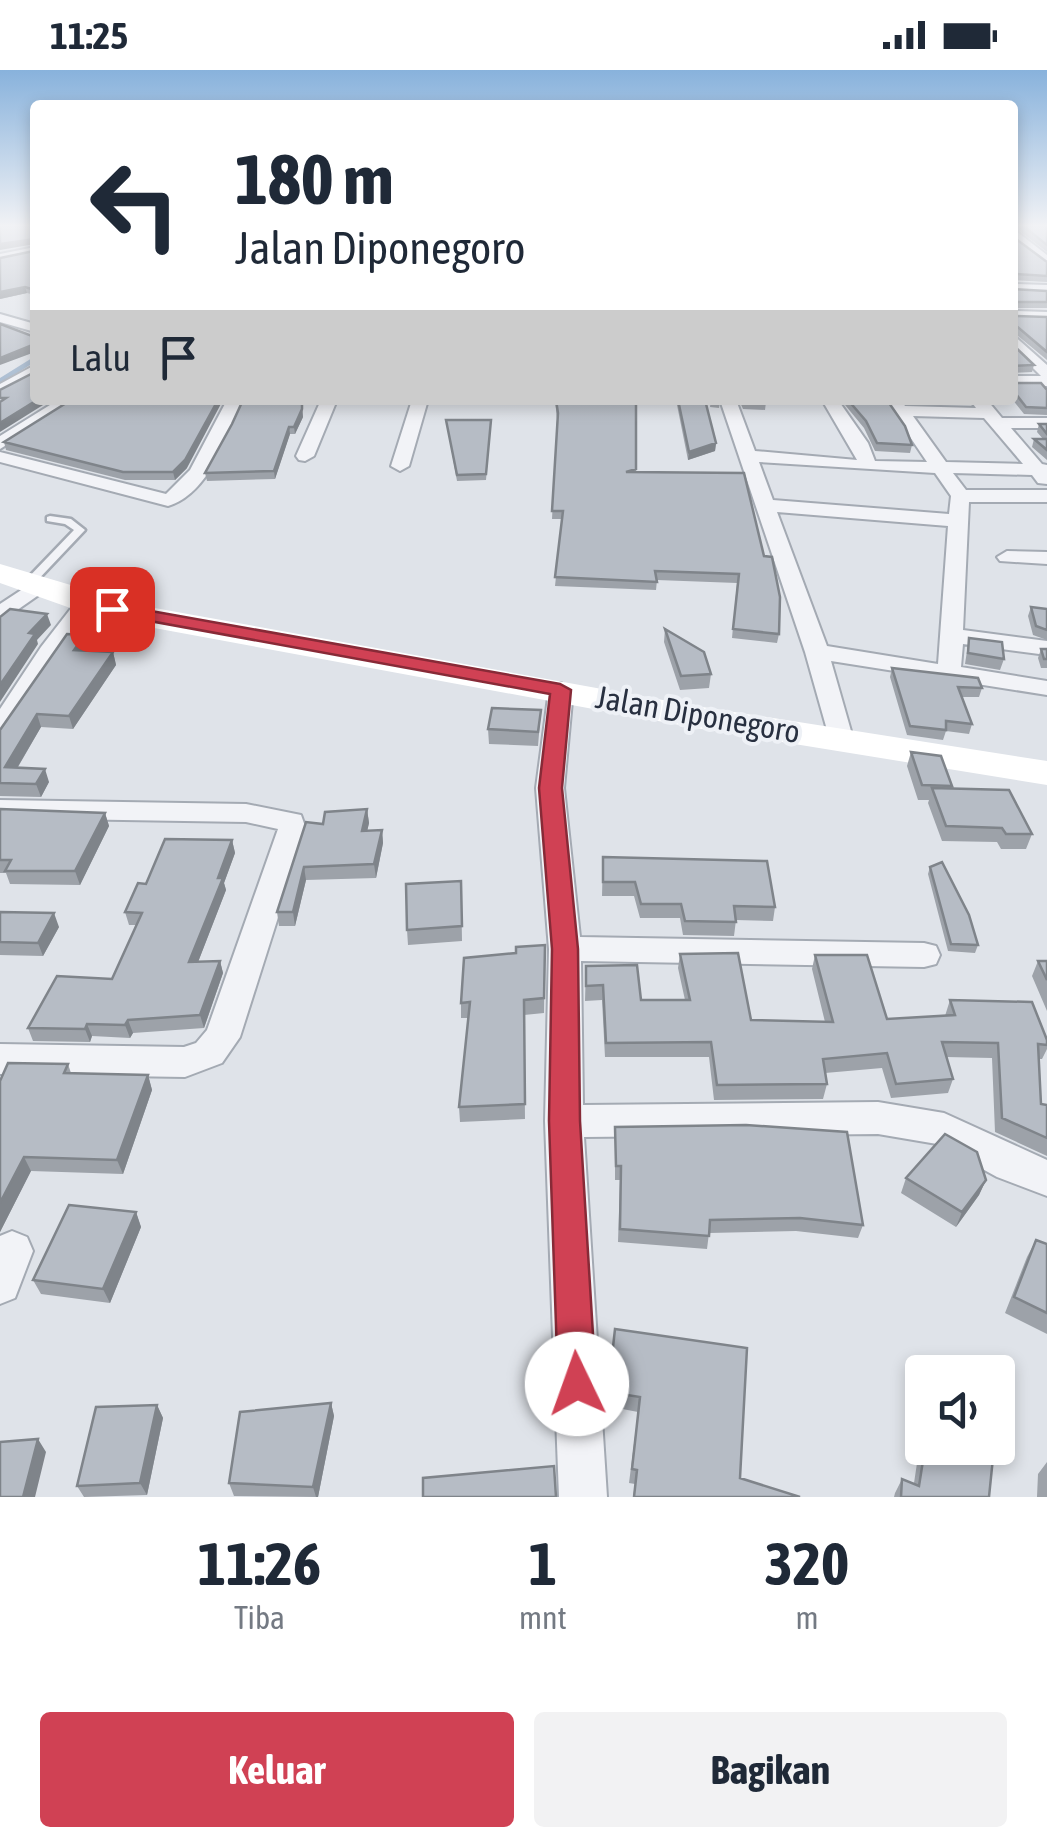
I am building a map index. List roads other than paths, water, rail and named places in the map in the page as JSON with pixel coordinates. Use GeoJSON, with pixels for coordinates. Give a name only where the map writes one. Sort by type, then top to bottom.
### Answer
{"type":"FeatureCollection","features":[{"type":"Feature","properties":{"kind":"street"},"geometry":{"type":"LineString","coordinates":[[1018,315],[1047,316]]}},
{"type":"Feature","properties":{"kind":"street"},"geometry":{"type":"LineString","coordinates":[[0,318],[28,327]]}},
{"type":"Feature","properties":{"kind":"street"},"geometry":{"type":"LineString","coordinates":[[0,331],[28,327]]}},
{"type":"Feature","properties":{"kind":"street"},"geometry":{"type":"LineString","coordinates":[[1018,342],[1047,347]]}},
{"type":"Feature","properties":{"kind":"street"},"geometry":{"type":"LineString","coordinates":[[1018,343],[1047,378]]}},
{"type":"Feature","properties":{"kind":"street"},"geometry":{"type":"LineString","coordinates":[[0,391],[30,373]]}},
{"type":"Feature","properties":{"kind":"street"},"geometry":{"type":"LineString","coordinates":[[1018,380],[1047,378]]}},
{"type":"Feature","properties":{"kind":"street"},"geometry":{"type":"LineString","coordinates":[[0,444],[61,405]]}},
{"type":"Feature","properties":{"kind":"street"},"geometry":{"type":"LineString","coordinates":[[0,457],[176,499],[196,473],[232,405]]}},
{"type":"Feature","properties":{"kind":"street"},"geometry":{"type":"LineString","coordinates":[[305,456],[327,405]]}},
{"type":"Feature","properties":{"kind":"street"},"geometry":{"type":"LineString","coordinates":[[400,466],[418,405]]}},
{"type":"Feature","properties":{"kind":"street"},"geometry":{"type":"LineString","coordinates":[[730,405],[818,652],[840,738]]}},
{"type":"Feature","properties":{"kind":"street"},"geometry":{"type":"LineString","coordinates":[[833,405],[868,466]]}},
{"type":"Feature","properties":{"kind":"street"},"geometry":{"type":"LineString","coordinates":[[897,405],[988,412],[1047,423]]}},
{"type":"Feature","properties":{"kind":"street"},"geometry":{"type":"LineString","coordinates":[[897,405],[960,496],[950,674]]}},
{"type":"Feature","properties":{"kind":"street"},"geometry":{"type":"LineString","coordinates":[[988,412],[1043,474]]}},
{"type":"Feature","properties":{"kind":"street"},"geometry":{"type":"LineString","coordinates":[[749,456],[1043,474]]}},
{"type":"Feature","properties":{"kind":"street"},"geometry":{"type":"LineString","coordinates":[[960,496],[1047,496]]}},
{"type":"Feature","properties":{"kind":"street"},"geometry":{"type":"LineString","coordinates":[[767,505],[957,521]]}},
{"type":"Feature","properties":{"kind":"street"},"geometry":{"type":"LineString","coordinates":[[1007,557],[1047,558]]}},
{"type":"Feature","properties":{"kind":"street"},"geometry":{"type":"LineString","coordinates":[[1,613],[21,581]]}},
{"type":"Feature","properties":{"kind":"street","name":"Jalan Diponegoro"},"geometry":{"type":"LineString","coordinates":[[21,581],[87,604],[696,717],[1047,773]]}},
{"type":"Feature","properties":{"kind":"street"},"geometry":{"type":"LineString","coordinates":[[0,728],[49,652],[87,604]]}},
{"type":"Feature","properties":{"kind":"street"},"geometry":{"type":"LineString","coordinates":[[950,635],[1047,648]]}},
{"type":"Feature","properties":{"kind":"street"},"geometry":{"type":"LineString","coordinates":[[818,652],[1047,688]]}},
{"type":"Feature","properties":{"kind":"street"},"geometry":{"type":"LineString","coordinates":[[560,690],[550,788],[565,949],[564,1121],[583,1497]]}},
{"type":"Feature","properties":{"kind":"street"},"geometry":{"type":"LineString","coordinates":[[0,809],[246,813],[284,820],[292,828],[222,1037],[209,1054],[184,1062],[0,1058]]}},
{"type":"Feature","properties":{"kind":"street"},"geometry":{"type":"LineString","coordinates":[[565,949],[924,955]]}},
{"type":"Feature","properties":{"kind":"street"},"geometry":{"type":"LineString","coordinates":[[564,1121],[878,1118],[944,1129],[1011,1165],[1047,1178]]}},
{"type":"Feature","properties":{"kind":"lane"},"geometry":{"type":"LineString","coordinates":[[21,581],[80,530],[68,521],[50,519]]}},
{"type":"Feature","properties":{"kind":"waterway"},"geometry":{"type":"LineString","coordinates":[[0,381],[30,362]]}}]}
